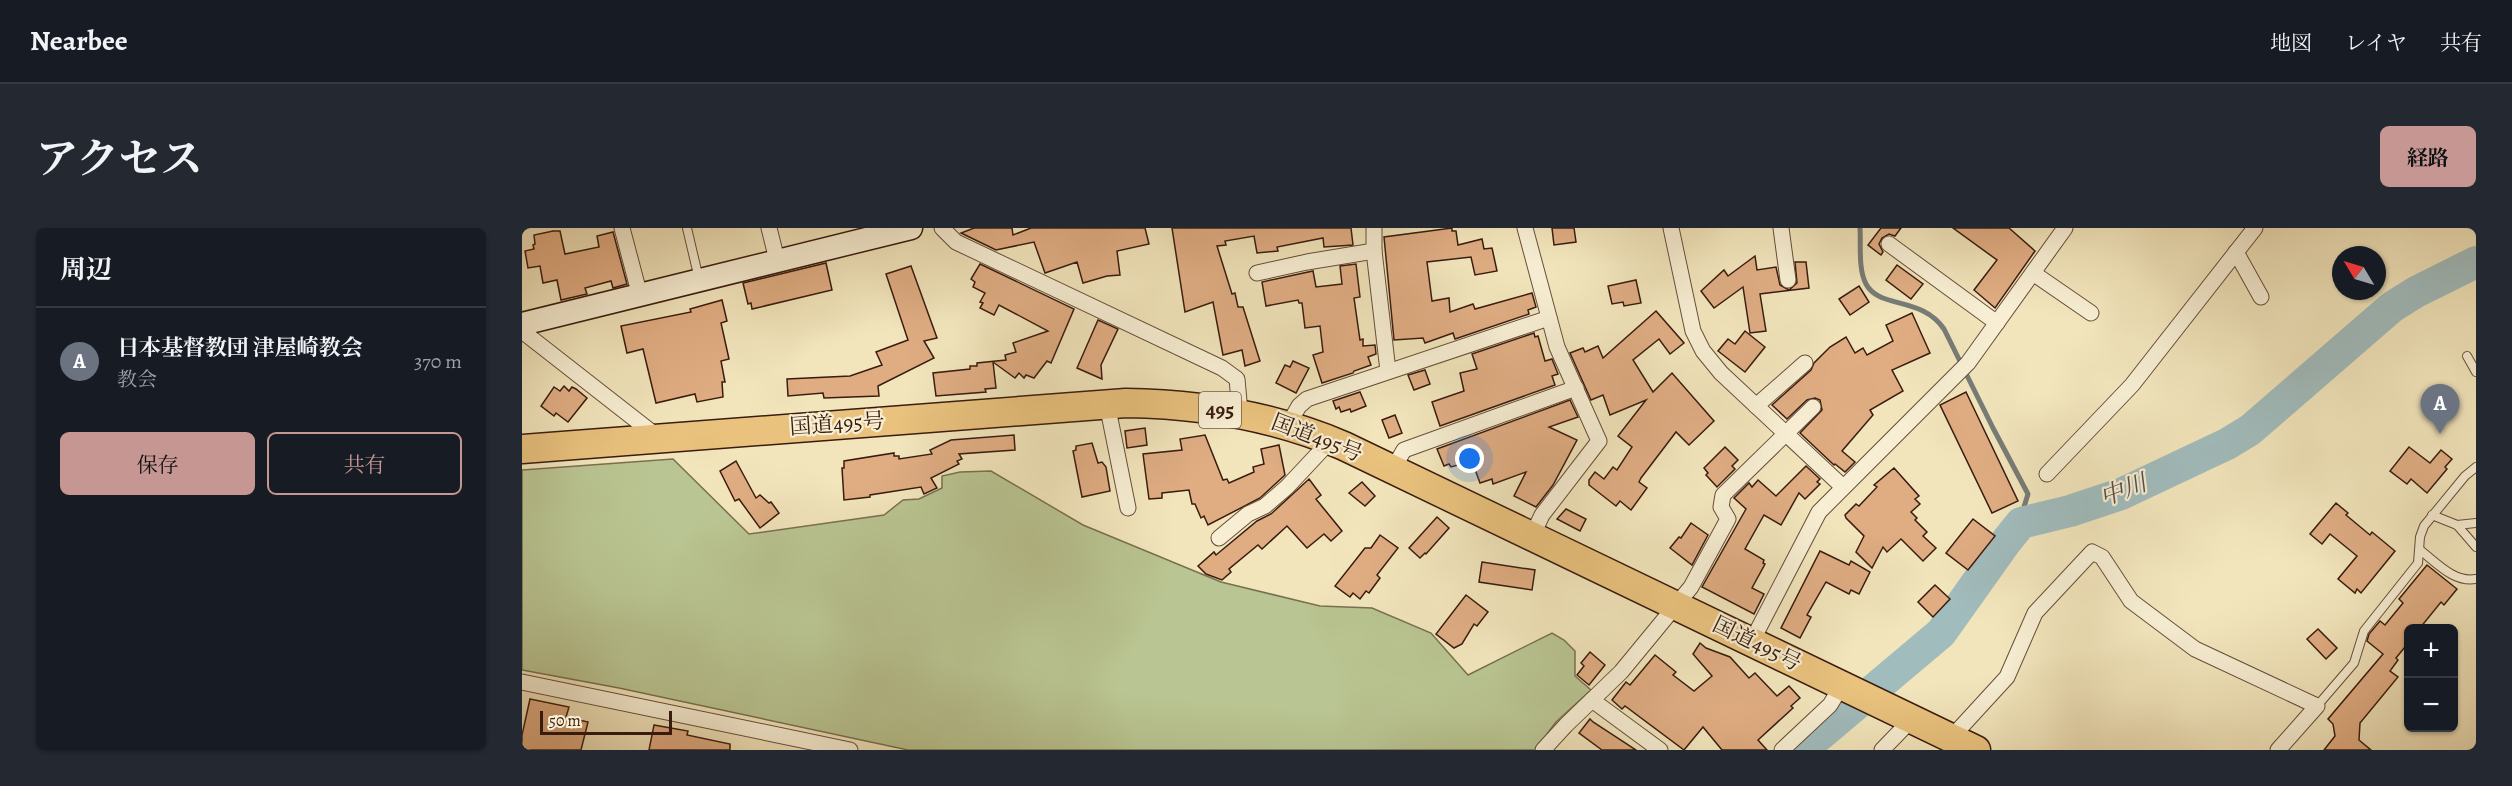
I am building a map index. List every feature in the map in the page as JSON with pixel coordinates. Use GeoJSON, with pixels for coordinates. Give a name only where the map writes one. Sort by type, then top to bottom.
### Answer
{"type":"FeatureCollection","features":[{"type":"Feature","properties":{"kind":"highway","name":"国道495号"},"geometry":{"type":"LineString","coordinates":[[522,449],[1107,404],[1156,403],[1240,412],[1288,425],[1330,440],[1676,604],[1976,750]]}},
{"type":"Feature","properties":{"kind":"street"},"geometry":{"type":"LineString","coordinates":[[622,228],[640,296]]}},
{"type":"Feature","properties":{"kind":"street"},"geometry":{"type":"LineString","coordinates":[[769,228],[777,260]]}},
{"type":"Feature","properties":{"kind":"street"},"geometry":{"type":"LineString","coordinates":[[523,324],[911,228]]}},
{"type":"Feature","properties":{"kind":"street"},"geometry":{"type":"LineString","coordinates":[[942,228],[956,242],[1222,368],[1237,379],[1240,412]]}},
{"type":"Feature","properties":{"kind":"street"},"geometry":{"type":"LineString","coordinates":[[1374,228],[1374,251],[1388,371]]}},
{"type":"Feature","properties":{"kind":"street"},"geometry":{"type":"LineString","coordinates":[[1525,228],[1557,347],[1599,441],[1542,515],[1532,536]]}},
{"type":"Feature","properties":{"kind":"street"},"geometry":{"type":"LineString","coordinates":[[1671,228],[1693,331],[1703,351],[1721,374],[1843,488]]}},
{"type":"Feature","properties":{"kind":"street"},"geometry":{"type":"LineString","coordinates":[[1780,228],[1788,280]]}},
{"type":"Feature","properties":{"kind":"street"},"geometry":{"type":"LineString","coordinates":[[1752,641],[1819,512],[1965,366],[2066,228]]}},
{"type":"Feature","properties":{"kind":"street"},"geometry":{"type":"LineString","coordinates":[[2047,474],[2132,385],[2254,228]]}},
{"type":"Feature","properties":{"kind":"street"},"geometry":{"type":"LineString","coordinates":[[1888,244],[1997,323]]}},
{"type":"Feature","properties":{"kind":"street"},"geometry":{"type":"LineString","coordinates":[[1257,273],[1374,251]]}},
{"type":"Feature","properties":{"kind":"street"},"geometry":{"type":"LineString","coordinates":[[2236,252],[2261,297]]}},
{"type":"Feature","properties":{"kind":"street"},"geometry":{"type":"LineString","coordinates":[[2033,273],[2091,313]]}},
{"type":"Feature","properties":{"kind":"street"},"geometry":{"type":"LineString","coordinates":[[1288,425],[1299,406],[1307,399],[1549,318]]}},
{"type":"Feature","properties":{"kind":"street"},"geometry":{"type":"LineString","coordinates":[[523,324],[660,438]]}},
{"type":"Feature","properties":{"kind":"street"},"geometry":{"type":"LineString","coordinates":[[1756,406],[1805,363]]}},
{"type":"Feature","properties":{"kind":"street"},"geometry":{"type":"LineString","coordinates":[[1393,469],[1404,450],[1576,388]]}},
{"type":"Feature","properties":{"kind":"street"},"geometry":{"type":"LineString","coordinates":[[1107,404],[1128,508]]}},
{"type":"Feature","properties":{"kind":"street"},"geometry":{"type":"LineString","coordinates":[[1543,750],[1566,724],[1621,672],[1691,588],[1728,519],[1721,507],[1723,495],[1813,407]]}},
{"type":"Feature","properties":{"kind":"street"},"geometry":{"type":"LineString","coordinates":[[1219,538],[1248,514],[1265,506],[1287,487],[1330,440]]}},
{"type":"Feature","properties":{"kind":"street"},"geometry":{"type":"LineString","coordinates":[[1951,738],[2007,677],[2035,613],[2092,552],[2103,557],[2131,601],[2195,649],[2317,706],[2278,750]]}},
{"type":"Feature","properties":{"kind":"street"},"geometry":{"type":"LineString","coordinates":[[522,682],[850,750]]}},
{"type":"Feature","properties":{"kind":"street"},"geometry":{"type":"LineString","coordinates":[[1782,750],[1830,705],[1861,694]]}},
{"type":"Feature","properties":{"kind":"street"},"geometry":{"type":"LineString","coordinates":[[1592,700],[1659,750]]}},
{"type":"Feature","properties":{"kind":"street"},"geometry":{"type":"LineString","coordinates":[[1882,750],[1912,719]]}},
{"type":"Feature","properties":{"kind":"lane"},"geometry":{"type":"LineString","coordinates":[[687,228],[699,280]]}},
{"type":"Feature","properties":{"kind":"lane"},"geometry":{"type":"LineString","coordinates":[[2467,356],[2476,372]]}},
{"type":"Feature","properties":{"kind":"lane"},"geometry":{"type":"LineString","coordinates":[[2317,706],[2354,663],[2364,630],[2418,563],[2421,549],[2420,537],[2424,526],[2465,476],[2476,467]]}},
{"type":"Feature","properties":{"kind":"lane"},"geometry":{"type":"LineString","coordinates":[[2432,515],[2457,525],[2476,547]]}},
{"type":"Feature","properties":{"kind":"lane"},"geometry":{"type":"LineString","coordinates":[[2457,525],[2476,523]]}},
{"type":"Feature","properties":{"kind":"lane"},"geometry":{"type":"LineString","coordinates":[[2421,549],[2452,575],[2465,581],[2476,579]]}},
{"type":"Feature","properties":{"kind":"green space"},"geometry":{"type":"Polygon","coordinates":[[[673,459],[749,534],[884,515],[903,500],[919,499],[942,488],[942,476],[960,472],[991,471],[1083,525],[1221,582],[1320,606],[1372,608],[1431,633],[1468,675],[1552,633],[1564,640],[1575,651],[1575,676],[1591,690],[1556,722],[1535,750],[908,750],[619,688],[522,670],[522,470],[673,459]]]}},
{"type":"Feature","properties":{"kind":"building"},"geometry":{"type":"Polygon","coordinates":[[[974,228],[1012,228],[1013,235],[1031,228],[1145,228],[1149,244],[1117,251],[1120,275],[1083,283],[1077,262],[1045,273],[1034,242],[996,250],[961,233],[974,228]]]}},
{"type":"Feature","properties":{"kind":"building"},"geometry":{"type":"Polygon","coordinates":[[[1172,228],[1351,228],[1353,245],[1324,247],[1323,238],[1277,247],[1278,251],[1257,253],[1254,236],[1225,241],[1226,245],[1217,246],[1232,294],[1235,293],[1238,307],[1243,307],[1260,361],[1245,366],[1242,350],[1223,355],[1213,302],[1185,312],[1172,228]]]}},
{"type":"Feature","properties":{"kind":"building"},"geometry":{"type":"Polygon","coordinates":[[[1452,228],[1452,231],[1456,231],[1458,245],[1482,239],[1484,249],[1492,248],[1497,271],[1475,275],[1471,257],[1427,262],[1432,301],[1449,298],[1450,312],[1473,304],[1475,309],[1532,293],[1536,307],[1528,310],[1529,314],[1455,339],[1453,333],[1425,343],[1423,338],[1394,340],[1384,237],[1452,228]]]}},
{"type":"Feature","properties":{"kind":"building"},"geometry":{"type":"Polygon","coordinates":[[[1552,228],[1574,228],[1576,242],[1554,245],[1552,228]]]}},
{"type":"Feature","properties":{"kind":"building"},"geometry":{"type":"Polygon","coordinates":[[[1881,228],[1901,228],[1895,236],[1889,234],[1882,238],[1879,244],[1883,252],[1881,255],[1868,245],[1881,228]]]}},
{"type":"Feature","properties":{"kind":"building"},"geometry":{"type":"Polygon","coordinates":[[[1953,228],[2009,228],[2035,251],[1995,308],[1974,290],[1997,260],[1953,228]]]}},
{"type":"Feature","properties":{"kind":"building"},"geometry":{"type":"Polygon","coordinates":[[[560,231],[565,254],[599,247],[597,236],[613,232],[627,284],[613,288],[611,281],[585,288],[587,294],[561,300],[557,280],[543,283],[540,266],[528,268],[525,251],[534,249],[534,235],[560,231]]]}},
{"type":"Feature","properties":{"kind":"building"},"geometry":{"type":"Polygon","coordinates":[[[1755,256],[1757,270],[1776,267],[1780,285],[1789,290],[1797,283],[1795,262],[1806,262],[1809,288],[1760,294],[1766,331],[1750,333],[1743,287],[1714,308],[1701,291],[1724,270],[1728,276],[1755,256]]]}},
{"type":"Feature","properties":{"kind":"building"},"geometry":{"type":"Polygon","coordinates":[[[826,263],[832,290],[752,309],[751,303],[748,304],[743,283],[826,263]]]}},
{"type":"Feature","properties":{"kind":"building"},"geometry":{"type":"Polygon","coordinates":[[[980,264],[1074,309],[1051,363],[1047,361],[1034,378],[1026,375],[1024,378],[1019,373],[1015,378],[993,362],[996,388],[985,389],[986,392],[936,396],[933,373],[970,369],[970,366],[977,366],[977,363],[1006,360],[1005,355],[1016,352],[1013,343],[1048,331],[999,305],[994,315],[980,308],[983,303],[980,302],[985,293],[973,287],[975,282],[971,279],[980,264]]]}},
{"type":"Feature","properties":{"kind":"building"},"geometry":{"type":"Polygon","coordinates":[[[1356,264],[1360,297],[1354,298],[1360,340],[1363,339],[1363,346],[1375,345],[1376,354],[1368,357],[1371,365],[1322,383],[1313,355],[1323,352],[1320,326],[1305,328],[1302,303],[1298,300],[1266,306],[1262,282],[1313,271],[1316,287],[1342,284],[1340,266],[1356,264]]]}},
{"type":"Feature","properties":{"kind":"building"},"geometry":{"type":"Polygon","coordinates":[[[1897,265],[1923,284],[1911,299],[1886,280],[1897,265]]]}},
{"type":"Feature","properties":{"kind":"building"},"geometry":{"type":"Polygon","coordinates":[[[911,266],[937,338],[924,341],[934,358],[878,386],[879,396],[824,398],[823,393],[788,396],[787,379],[850,376],[882,365],[876,352],[908,340],[886,274],[911,266]]]}},
{"type":"Feature","properties":{"kind":"building"},"geometry":{"type":"Polygon","coordinates":[[[1636,280],[1641,303],[1624,306],[1623,302],[1612,304],[1608,286],[1636,280]]]}},
{"type":"Feature","properties":{"kind":"building"},"geometry":{"type":"Polygon","coordinates":[[[1859,286],[1869,302],[1850,315],[1839,299],[1859,286]]]}},
{"type":"Feature","properties":{"kind":"building"},"geometry":{"type":"Polygon","coordinates":[[[722,300],[727,321],[721,323],[729,359],[721,361],[725,382],[722,382],[723,397],[697,402],[695,394],[656,403],[643,349],[627,353],[621,326],[691,312],[690,309],[722,300]]]}},
{"type":"Feature","properties":{"kind":"building"},"geometry":{"type":"Polygon","coordinates":[[[1656,311],[1684,343],[1670,354],[1659,339],[1633,360],[1653,392],[1672,373],[1714,421],[1689,445],[1676,432],[1641,478],[1639,482],[1647,488],[1631,510],[1620,501],[1616,506],[1589,485],[1589,480],[1595,472],[1604,479],[1613,467],[1617,470],[1632,447],[1618,436],[1646,400],[1610,415],[1603,395],[1591,400],[1570,353],[1583,348],[1585,352],[1598,346],[1603,358],[1656,311]]]}},
{"type":"Feature","properties":{"kind":"building"},"geometry":{"type":"Polygon","coordinates":[[[1912,313],[1930,353],[1892,370],[1903,391],[1870,410],[1873,415],[1842,451],[1855,462],[1845,472],[1834,465],[1800,433],[1822,410],[1820,400],[1815,398],[1807,400],[1787,419],[1772,405],[1811,370],[1814,363],[1830,347],[1846,337],[1855,353],[1863,348],[1867,355],[1893,341],[1886,325],[1912,313]]]}},
{"type":"Feature","properties":{"kind":"building"},"geometry":{"type":"Polygon","coordinates":[[[1098,320],[1118,329],[1101,365],[1102,379],[1077,368],[1098,320]]]}},
{"type":"Feature","properties":{"kind":"building"},"geometry":{"type":"Polygon","coordinates":[[[1745,331],[1765,347],[1745,372],[1718,351],[1728,339],[1735,344],[1745,331]]]}},
{"type":"Feature","properties":{"kind":"building"},"geometry":{"type":"Polygon","coordinates":[[[1534,333],[1535,337],[1538,336],[1545,361],[1552,359],[1558,374],[1552,376],[1555,385],[1440,426],[1432,402],[1464,391],[1460,373],[1477,369],[1472,354],[1534,333]]]}},
{"type":"Feature","properties":{"kind":"building"},"geometry":{"type":"Polygon","coordinates":[[[1293,361],[1309,368],[1296,393],[1276,383],[1285,365],[1290,367],[1293,361]]]}},
{"type":"Feature","properties":{"kind":"building"},"geometry":{"type":"Polygon","coordinates":[[[1425,370],[1430,384],[1414,390],[1408,375],[1425,370]]]}},
{"type":"Feature","properties":{"kind":"building"},"geometry":{"type":"Polygon","coordinates":[[[564,386],[569,391],[572,387],[576,389],[587,398],[568,422],[556,413],[554,416],[541,406],[554,387],[560,391],[564,386]]]}},
{"type":"Feature","properties":{"kind":"building"},"geometry":{"type":"Polygon","coordinates":[[[1360,392],[1366,406],[1351,412],[1350,409],[1341,412],[1339,407],[1336,409],[1333,401],[1360,392]]]}},
{"type":"Feature","properties":{"kind":"building"},"geometry":{"type":"Polygon","coordinates":[[[1966,392],[2018,501],[1992,513],[1940,405],[1966,392]]]}},
{"type":"Feature","properties":{"kind":"building"},"geometry":{"type":"Polygon","coordinates":[[[1570,400],[1578,417],[1549,427],[1577,440],[1553,485],[1536,507],[1514,496],[1526,472],[1493,484],[1492,479],[1480,483],[1472,461],[1451,467],[1449,464],[1444,466],[1437,449],[1570,400]]]}},
{"type":"Feature","properties":{"kind":"building"},"geometry":{"type":"Polygon","coordinates":[[[1395,415],[1402,433],[1389,438],[1382,420],[1395,415]]]}},
{"type":"Feature","properties":{"kind":"building"},"geometry":{"type":"Polygon","coordinates":[[[1145,428],[1147,445],[1127,448],[1125,431],[1145,428]]]}},
{"type":"Feature","properties":{"kind":"building"},"geometry":{"type":"Polygon","coordinates":[[[1014,435],[1015,450],[959,454],[962,459],[957,461],[959,464],[931,478],[937,488],[924,494],[921,487],[844,500],[842,468],[844,468],[844,461],[894,453],[894,456],[899,456],[899,459],[932,454],[930,450],[951,440],[1014,435]]]}},
{"type":"Feature","properties":{"kind":"building"},"geometry":{"type":"Polygon","coordinates":[[[1205,435],[1223,480],[1227,479],[1229,483],[1254,472],[1253,467],[1264,464],[1261,449],[1279,445],[1285,475],[1260,498],[1208,525],[1204,516],[1201,518],[1195,504],[1192,504],[1189,490],[1162,493],[1162,498],[1149,499],[1143,454],[1182,450],[1180,439],[1205,435]]]}},
{"type":"Feature","properties":{"kind":"building"},"geometry":{"type":"Polygon","coordinates":[[[1092,443],[1098,463],[1102,462],[1106,467],[1110,491],[1082,497],[1073,451],[1076,450],[1076,446],[1092,443]]]}},
{"type":"Feature","properties":{"kind":"building"},"geometry":{"type":"Polygon","coordinates":[[[1725,447],[1738,460],[1732,466],[1735,469],[1717,487],[1706,475],[1708,473],[1704,468],[1725,447]]]}},
{"type":"Feature","properties":{"kind":"building"},"geometry":{"type":"Polygon","coordinates":[[[2409,447],[2430,463],[2441,450],[2452,459],[2445,467],[2447,469],[2427,493],[2411,479],[2407,484],[2390,471],[2409,447]]]}},
{"type":"Feature","properties":{"kind":"building"},"geometry":{"type":"Polygon","coordinates":[[[736,461],[756,498],[760,495],[769,503],[771,502],[779,513],[760,528],[739,499],[735,501],[720,471],[736,461]]]}},
{"type":"Feature","properties":{"kind":"building"},"geometry":{"type":"Polygon","coordinates":[[[1806,466],[1820,479],[1817,482],[1820,484],[1805,499],[1799,493],[1781,525],[1764,515],[1745,549],[1764,560],[1765,564],[1752,588],[1764,594],[1754,614],[1702,587],[1746,509],[1734,498],[1749,483],[1752,487],[1758,480],[1776,496],[1806,466]]]}},
{"type":"Feature","properties":{"kind":"building"},"geometry":{"type":"Polygon","coordinates":[[[1894,468],[1919,496],[1915,499],[1920,504],[1911,512],[1917,518],[1915,520],[1927,532],[1923,536],[1936,548],[1923,561],[1901,539],[1887,552],[1883,547],[1872,568],[1856,552],[1864,536],[1845,515],[1856,504],[1859,506],[1877,487],[1874,485],[1894,468]]]}},
{"type":"Feature","properties":{"kind":"building"},"geometry":{"type":"Polygon","coordinates":[[[1309,479],[1321,495],[1316,499],[1342,531],[1331,541],[1324,534],[1307,548],[1287,526],[1262,549],[1258,545],[1229,569],[1231,572],[1222,580],[1206,574],[1198,566],[1214,552],[1216,555],[1257,521],[1271,514],[1309,479]]]}},
{"type":"Feature","properties":{"kind":"building"},"geometry":{"type":"Polygon","coordinates":[[[1362,482],[1375,496],[1365,506],[1349,493],[1362,482]]]}},
{"type":"Feature","properties":{"kind":"building"},"geometry":{"type":"Polygon","coordinates":[[[2336,503],[2348,513],[2346,515],[2370,535],[2372,532],[2395,551],[2361,593],[2357,589],[2355,593],[2338,579],[2357,556],[2330,534],[2322,544],[2310,534],[2336,503]]]}},
{"type":"Feature","properties":{"kind":"building"},"geometry":{"type":"Polygon","coordinates":[[[1566,509],[1586,519],[1580,531],[1557,519],[1566,509]]]}},
{"type":"Feature","properties":{"kind":"building"},"geometry":{"type":"Polygon","coordinates":[[[1437,517],[1449,528],[1420,558],[1409,548],[1437,517]]]}},
{"type":"Feature","properties":{"kind":"building"},"geometry":{"type":"Polygon","coordinates":[[[1973,519],[1995,536],[1968,570],[1946,553],[1973,519]]]}},
{"type":"Feature","properties":{"kind":"building"},"geometry":{"type":"Polygon","coordinates":[[[1691,523],[1708,535],[1692,565],[1670,548],[1679,537],[1681,538],[1691,523]]]}},
{"type":"Feature","properties":{"kind":"building"},"geometry":{"type":"Polygon","coordinates":[[[1380,535],[1398,548],[1377,575],[1380,578],[1369,593],[1366,591],[1360,599],[1353,593],[1350,597],[1335,586],[1365,548],[1371,548],[1380,535]]]}},
{"type":"Feature","properties":{"kind":"building"},"geometry":{"type":"Polygon","coordinates":[[[1820,551],[1849,565],[1851,561],[1870,572],[1859,594],[1851,590],[1849,594],[1826,582],[1807,615],[1811,617],[1800,638],[1781,628],[1820,551]]]}},
{"type":"Feature","properties":{"kind":"building"},"geometry":{"type":"Polygon","coordinates":[[[1482,562],[1535,570],[1532,590],[1479,582],[1482,562]]]}},
{"type":"Feature","properties":{"kind":"building"},"geometry":{"type":"Polygon","coordinates":[[[2427,565],[2457,589],[2444,605],[2441,602],[2423,624],[2404,624],[2404,648],[2390,671],[2398,677],[2360,723],[2359,740],[2371,750],[2324,750],[2335,736],[2333,724],[2328,719],[2383,654],[2367,641],[2369,634],[2380,621],[2385,625],[2403,603],[2399,599],[2427,565]]]}},
{"type":"Feature","properties":{"kind":"building"},"geometry":{"type":"Polygon","coordinates":[[[1935,585],[1950,599],[1933,617],[1918,602],[1935,585]]]}},
{"type":"Feature","properties":{"kind":"building"},"geometry":{"type":"Polygon","coordinates":[[[1466,595],[1488,612],[1477,626],[1474,624],[1462,644],[1454,648],[1436,634],[1466,595]]]}},
{"type":"Feature","properties":{"kind":"building"},"geometry":{"type":"Polygon","coordinates":[[[2318,629],[2337,648],[2326,659],[2307,639],[2318,629]]]}},
{"type":"Feature","properties":{"kind":"building"},"geometry":{"type":"Polygon","coordinates":[[[1700,643],[1706,648],[1730,657],[1749,678],[1755,673],[1777,696],[1789,686],[1800,698],[1791,706],[1793,708],[1758,740],[1767,750],[1722,750],[1703,727],[1684,750],[1625,706],[1622,709],[1612,700],[1626,682],[1630,685],[1655,655],[1676,672],[1673,675],[1694,691],[1712,676],[1693,654],[1700,643]]]}},
{"type":"Feature","properties":{"kind":"building"},"geometry":{"type":"Polygon","coordinates":[[[1590,652],[1605,665],[1589,685],[1577,675],[1584,666],[1581,663],[1590,652]]]}},
{"type":"Feature","properties":{"kind":"building"},"geometry":{"type":"Polygon","coordinates":[[[530,699],[569,707],[566,717],[588,722],[581,750],[522,750],[522,735],[530,699]]]}},
{"type":"Feature","properties":{"kind":"building"},"geometry":{"type":"Polygon","coordinates":[[[1590,719],[1636,750],[1602,750],[1579,733],[1590,719]]]}},
{"type":"Feature","properties":{"kind":"building"},"geometry":{"type":"Polygon","coordinates":[[[654,725],[688,731],[687,735],[730,744],[730,750],[649,750],[654,725]]]}},
{"type":"Feature","properties":{"kind":"waterway"},"geometry":{"type":"LineString","coordinates":[[1860,228],[1863,278],[1872,292],[1924,312],[1944,329],[2028,494],[2021,523]]}},
{"type":"Feature","properties":{"kind":"waterway","name":"中川"},"geometry":{"type":"LineString","coordinates":[[1802,750],[1941,633],[2021,523],[2070,511],[2121,494],[2227,444],[2250,430],[2392,307],[2416,292],[2476,262]]}},
{"type":"Feature","properties":{"kind":"place","name":"日本基督教団 津屋崎教会"},"geometry":{"type":"Point","coordinates":[2440,434]}}]}
